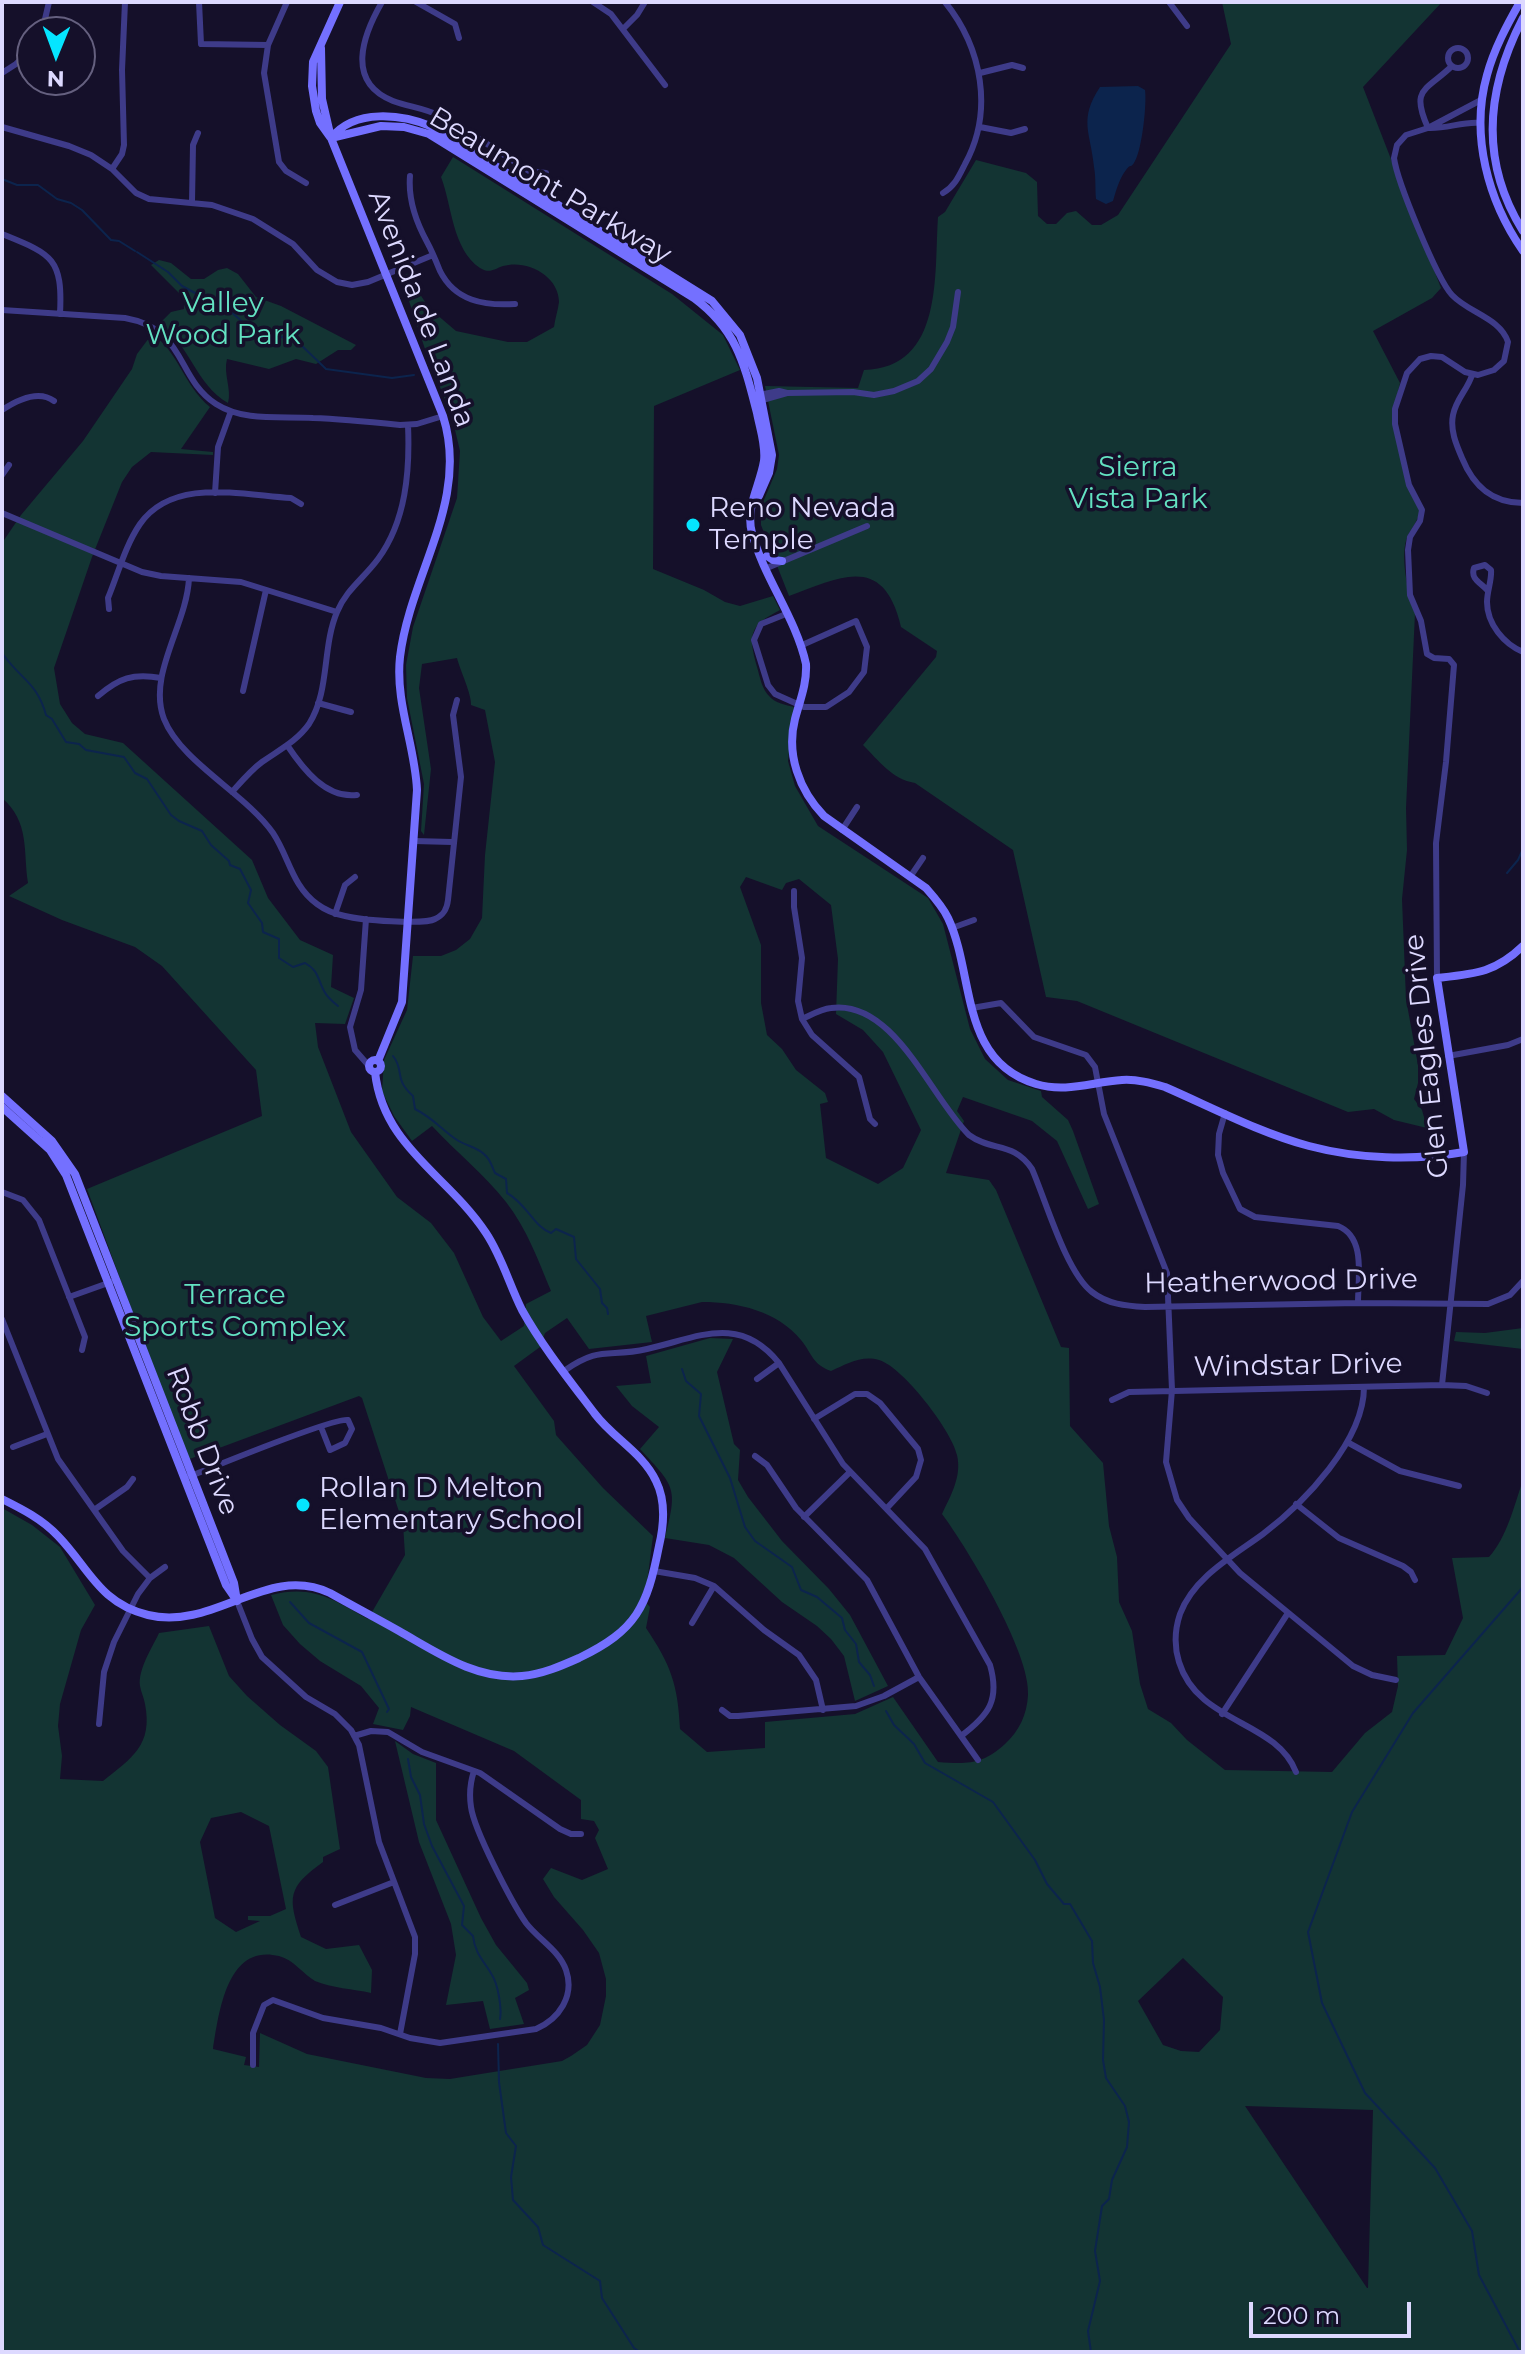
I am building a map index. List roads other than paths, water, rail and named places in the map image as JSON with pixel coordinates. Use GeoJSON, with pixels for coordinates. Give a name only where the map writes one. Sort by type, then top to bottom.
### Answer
{"type":"FeatureCollection","features":[{"type":"Feature","properties":{"kind":"street"},"geometry":{"type":"LineString","coordinates":[[112,169],[124,145],[122,70],[125,2]]}},
{"type":"Feature","properties":{"kind":"street"},"geometry":{"type":"LineString","coordinates":[[199,2],[201,44],[268,45]]}},
{"type":"Feature","properties":{"kind":"street"},"geometry":{"type":"LineString","coordinates":[[287,2],[268,45],[265,87],[277,156],[286,171],[306,183]]}},
{"type":"Feature","properties":{"kind":"street","name":"Avenida de Landa"},"geometry":{"type":"LineString","coordinates":[[340,2],[321,48],[314,57],[312,86],[320,123],[331,138],[443,416],[452,460],[449,490],[400,659],[401,703],[417,775],[409,921],[402,1002],[374,1066]]}},
{"type":"Feature","properties":{"kind":"street"},"geometry":{"type":"LineString","coordinates":[[382,2],[365,38],[362,55],[364,71],[377,91],[391,100],[441,117],[529,171],[546,173]]}},
{"type":"Feature","properties":{"kind":"street"},"geometry":{"type":"LineString","coordinates":[[416,2],[455,24],[459,38]]}},
{"type":"Feature","properties":{"kind":"street"},"geometry":{"type":"LineString","coordinates":[[593,2],[611,14],[665,85]]}},
{"type":"Feature","properties":{"kind":"street"},"geometry":{"type":"LineString","coordinates":[[623,29],[645,2]]}},
{"type":"Feature","properties":{"kind":"street"},"geometry":{"type":"LineString","coordinates":[[943,193],[955,184],[980,127],[980,73],[964,33],[945,2]]}},
{"type":"Feature","properties":{"kind":"street"},"geometry":{"type":"LineString","coordinates":[[1169,2],[1187,26]]}},
{"type":"Feature","properties":{"kind":"street"},"geometry":{"type":"LineString","coordinates":[[1520,2],[1493,57],[1481,123],[1492,194],[1523,251]]}},
{"type":"Feature","properties":{"kind":"street"},"geometry":{"type":"LineString","coordinates":[[1523,18],[1498,76],[1492,117],[1498,177],[1523,231]]}},
{"type":"Feature","properties":{"kind":"street"},"geometry":{"type":"LineString","coordinates":[[980,73],[1012,65],[1023,68]]}},
{"type":"Feature","properties":{"kind":"street"},"geometry":{"type":"LineString","coordinates":[[1428,128],[1419,106],[1420,94],[1452,66]]}},
{"type":"Feature","properties":{"kind":"street"},"geometry":{"type":"LineString","coordinates":[[1483,99],[1401,140],[1395,151],[1395,164],[1443,283],[1463,305],[1500,327],[1508,342],[1507,355],[1499,366],[1484,374],[1472,375],[1454,413],[1453,431],[1471,477],[1485,492],[1500,500],[1523,503]]}},
{"type":"Feature","properties":{"kind":"street"},"geometry":{"type":"LineString","coordinates":[[1428,128],[1449,127],[1468,121],[1481,123]]}},
{"type":"Feature","properties":{"kind":"street","name":"Beaumont Parkway"},"geometry":{"type":"LineString","coordinates":[[331,138],[369,128],[393,126],[417,130],[439,139],[707,308],[726,329],[740,352],[757,398],[772,455],[769,473],[756,504],[755,521],[786,614],[802,645]]}},
{"type":"Feature","properties":{"kind":"street"},"geometry":{"type":"LineString","coordinates":[[2,127],[80,150],[112,169],[142,196],[226,209],[267,227],[293,244],[324,276],[337,282],[360,284],[433,255]]}},
{"type":"Feature","properties":{"kind":"street"},"geometry":{"type":"LineString","coordinates":[[980,127],[1011,133],[1025,129]]}},
{"type":"Feature","properties":{"kind":"street"},"geometry":{"type":"LineString","coordinates":[[192,202],[193,145],[198,133]]}},
{"type":"Feature","properties":{"kind":"street"},"geometry":{"type":"LineString","coordinates":[[410,176],[409,193],[420,229],[442,274],[458,293],[487,305],[515,304]]}},
{"type":"Feature","properties":{"kind":"street"},"geometry":{"type":"LineString","coordinates":[[2,234],[39,250],[51,260],[60,279],[60,314]]}},
{"type":"Feature","properties":{"kind":"street"},"geometry":{"type":"LineString","coordinates":[[757,398],[787,393],[853,392],[874,395],[905,388],[931,369],[947,342],[953,327],[958,292]]}},
{"type":"Feature","properties":{"kind":"street"},"geometry":{"type":"LineString","coordinates":[[2,310],[125,318],[151,326],[174,345],[201,390],[216,403],[249,416],[408,425],[443,416]]}},
{"type":"Feature","properties":{"kind":"street","name":"Glen Eagles Drive"},"geometry":{"type":"LineString","coordinates":[[1442,1385],[1464,1152],[1437,978],[1436,843],[1445,774],[1453,661],[1430,657],[1425,650],[1421,621],[1410,595],[1408,545],[1422,510],[1409,485],[1394,415],[1407,373],[1420,359],[1442,357],[1472,375]]}},
{"type":"Feature","properties":{"kind":"street"},"geometry":{"type":"LineString","coordinates":[[2,410],[33,396],[44,395],[54,401]]}},
{"type":"Feature","properties":{"kind":"street","name":"Beaumont Parkway"},"geometry":{"type":"LineString","coordinates":[[757,398],[765,454],[750,521],[753,538],[769,567],[802,645],[806,671],[802,705],[792,738],[797,771],[817,808],[912,876],[934,897],[954,928],[967,999],[984,1042],[998,1060],[1016,1075],[1056,1088],[1124,1080],[1165,1087],[1290,1140],[1330,1150],[1407,1158],[1464,1152]]}},
{"type":"Feature","properties":{"kind":"street"},"geometry":{"type":"LineString","coordinates":[[215,493],[218,447],[231,411]]}},
{"type":"Feature","properties":{"kind":"street"},"geometry":{"type":"LineString","coordinates":[[232,792],[255,767],[287,745],[307,726],[318,703],[337,612],[348,591],[379,557],[397,521],[409,472],[408,425]]}},
{"type":"Feature","properties":{"kind":"street"},"geometry":{"type":"LineString","coordinates":[[2,475],[9,465]]}},
{"type":"Feature","properties":{"kind":"street"},"geometry":{"type":"LineString","coordinates":[[109,609],[108,598],[136,531],[155,508],[180,495],[215,493],[291,498],[301,504]]}},
{"type":"Feature","properties":{"kind":"street"},"geometry":{"type":"LineString","coordinates":[[2,513],[151,574],[230,580],[337,612]]}},
{"type":"Feature","properties":{"kind":"street"},"geometry":{"type":"LineString","coordinates":[[769,567],[867,526]]}},
{"type":"Feature","properties":{"kind":"street"},"geometry":{"type":"LineString","coordinates":[[767,556],[782,561]]}},
{"type":"Feature","properties":{"kind":"street"},"geometry":{"type":"LineString","coordinates":[[189,578],[188,594],[161,678],[161,708],[168,727],[181,745],[273,833],[302,890],[316,904],[335,914],[409,921],[434,920],[446,910],[461,777],[453,715],[457,700]]}},
{"type":"Feature","properties":{"kind":"street"},"geometry":{"type":"LineString","coordinates":[[243,691],[266,590]]}},
{"type":"Feature","properties":{"kind":"street"},"geometry":{"type":"LineString","coordinates":[[1488,591],[1488,609],[1498,632],[1509,644],[1523,652]]}},
{"type":"Feature","properties":{"kind":"street"},"geometry":{"type":"LineString","coordinates":[[786,614],[761,624],[755,634],[755,646],[771,689],[780,697],[802,705],[826,707],[849,692],[860,680],[866,664],[867,647],[856,621],[802,645]]}},
{"type":"Feature","properties":{"kind":"street"},"geometry":{"type":"LineString","coordinates":[[98,696],[114,682],[128,676],[161,678]]}},
{"type":"Feature","properties":{"kind":"street"},"geometry":{"type":"LineString","coordinates":[[318,703],[351,712]]}},
{"type":"Feature","properties":{"kind":"street"},"geometry":{"type":"LineString","coordinates":[[287,745],[304,769],[322,785],[345,797],[357,795]]}},
{"type":"Feature","properties":{"kind":"street"},"geometry":{"type":"LineString","coordinates":[[843,828],[857,807]]}},
{"type":"Feature","properties":{"kind":"street"},"geometry":{"type":"LineString","coordinates":[[414,841],[452,842]]}},
{"type":"Feature","properties":{"kind":"street"},"geometry":{"type":"LineString","coordinates":[[912,876],[923,858]]}},
{"type":"Feature","properties":{"kind":"street"},"geometry":{"type":"LineString","coordinates":[[335,914],[345,885],[355,877]]}},
{"type":"Feature","properties":{"kind":"street"},"geometry":{"type":"LineString","coordinates":[[794,891],[801,943],[798,1001],[802,1019],[812,1035],[859,1077],[870,1119],[875,1124]]}},
{"type":"Feature","properties":{"kind":"street"},"geometry":{"type":"LineString","coordinates":[[2,1499],[49,1527],[100,1589],[132,1609],[159,1617],[185,1617],[281,1585],[314,1586],[465,1667],[490,1675],[514,1677],[539,1674],[597,1650],[623,1632],[647,1598],[662,1535],[663,1509],[656,1480],[645,1464],[603,1425],[564,1371],[521,1308],[502,1259],[486,1232],[415,1155],[388,1118],[379,1101],[374,1066],[355,1050],[350,1027],[361,990],[366,919]]}},
{"type":"Feature","properties":{"kind":"street"},"geometry":{"type":"LineString","coordinates":[[954,928],[974,920]]}},
{"type":"Feature","properties":{"kind":"street"},"geometry":{"type":"LineString","coordinates":[[1437,978],[1477,974],[1494,968],[1523,946]]}},
{"type":"Feature","properties":{"kind":"street"},"geometry":{"type":"LineString","coordinates":[[972,1008],[1001,1003],[1034,1037],[1090,1058],[1100,1084],[1104,1114],[1164,1263],[1169,1284],[1172,1390],[1165,1453],[1172,1487],[1189,1518],[1240,1573],[1362,1676],[1396,1680]]}},
{"type":"Feature","properties":{"kind":"street","name":"Heatherwood Drive"},"geometry":{"type":"LineString","coordinates":[[802,1019],[834,1007],[851,1009],[881,1022],[969,1135],[983,1143],[1008,1148],[1026,1160],[1073,1270],[1091,1292],[1121,1305],[1495,1303],[1510,1295],[1523,1281]]}},
{"type":"Feature","properties":{"kind":"street"},"geometry":{"type":"LineString","coordinates":[[1448,1056],[1508,1045],[1523,1039]]}},
{"type":"Feature","properties":{"kind":"street","name":"Robb Drive"},"geometry":{"type":"LineString","coordinates":[[2,1096],[52,1141],[69,1163],[189,1476],[226,1585],[237,1601],[252,1639],[262,1657],[312,1701],[335,1714],[354,1736],[363,1759],[379,1842],[413,1931],[416,1947],[400,2034]]}},
{"type":"Feature","properties":{"kind":"street","name":"Robb Drive"},"geometry":{"type":"LineString","coordinates":[[2,1107],[43,1143],[61,1166],[112,1281]]}},
{"type":"Feature","properties":{"kind":"street"},"geometry":{"type":"LineString","coordinates":[[1225,1113],[1219,1134],[1218,1155],[1236,1205],[1249,1216],[1338,1226],[1348,1231],[1356,1245],[1358,1303]]}},
{"type":"Feature","properties":{"kind":"street"},"geometry":{"type":"LineString","coordinates":[[2,1192],[23,1200],[35,1213],[85,1337],[82,1350]]}},
{"type":"Feature","properties":{"kind":"street"},"geometry":{"type":"LineString","coordinates":[[69,1297],[112,1281]]}},
{"type":"Feature","properties":{"kind":"street"},"geometry":{"type":"LineString","coordinates":[[2,1319],[58,1459],[123,1551],[150,1578]]}},
{"type":"Feature","properties":{"kind":"street"},"geometry":{"type":"LineString","coordinates":[[564,1371],[582,1358],[599,1353],[635,1352],[702,1334],[722,1332],[750,1339],[767,1350],[779,1363],[850,1472],[925,1549],[990,1665],[995,1681],[987,1714],[961,1736]]}},
{"type":"Feature","properties":{"kind":"street"},"geometry":{"type":"LineString","coordinates":[[2,1347],[12,1344]]}},
{"type":"Feature","properties":{"kind":"street"},"geometry":{"type":"LineString","coordinates":[[757,1379],[779,1363]]}},
{"type":"Feature","properties":{"kind":"street","name":"Windstar Drive"},"geometry":{"type":"LineString","coordinates":[[1112,1400],[1129,1392],[1172,1390],[1442,1385],[1466,1386],[1487,1393]]}},
{"type":"Feature","properties":{"kind":"street"},"geometry":{"type":"LineString","coordinates":[[1296,1772],[1282,1746],[1222,1714],[1196,1692],[1184,1675],[1177,1657],[1175,1636],[1179,1616],[1188,1598],[1227,1558],[1268,1530],[1296,1504],[1347,1442],[1361,1411],[1364,1387]]}},
{"type":"Feature","properties":{"kind":"street"},"geometry":{"type":"LineString","coordinates":[[814,1419],[855,1394],[867,1394],[880,1403],[918,1449],[921,1460],[916,1477],[887,1508]]}},
{"type":"Feature","properties":{"kind":"street"},"geometry":{"type":"LineString","coordinates":[[189,1476],[343,1418],[348,1420],[352,1429],[345,1443],[330,1450],[321,1427]]}},
{"type":"Feature","properties":{"kind":"street"},"geometry":{"type":"LineString","coordinates":[[13,1447],[47,1434]]}},
{"type":"Feature","properties":{"kind":"street"},"geometry":{"type":"LineString","coordinates":[[1347,1442],[1400,1471],[1459,1486]]}},
{"type":"Feature","properties":{"kind":"street"},"geometry":{"type":"LineString","coordinates":[[755,1456],[767,1465],[804,1517],[867,1580],[919,1677],[978,1760]]}},
{"type":"Feature","properties":{"kind":"street"},"geometry":{"type":"LineString","coordinates":[[804,1517],[850,1472]]}},
{"type":"Feature","properties":{"kind":"street"},"geometry":{"type":"LineString","coordinates":[[94,1510],[127,1487],[133,1479]]}},
{"type":"Feature","properties":{"kind":"street"},"geometry":{"type":"LineString","coordinates":[[1296,1504],[1339,1538],[1403,1566],[1415,1580]]}},
{"type":"Feature","properties":{"kind":"street"},"geometry":{"type":"LineString","coordinates":[[99,1724],[105,1666],[138,1594],[150,1578],[165,1567]]}},
{"type":"Feature","properties":{"kind":"street"},"geometry":{"type":"LineString","coordinates":[[654,1571],[695,1578],[714,1586],[806,1662],[816,1680],[823,1710]]}},
{"type":"Feature","properties":{"kind":"street"},"geometry":{"type":"LineString","coordinates":[[692,1623],[714,1586]]}},
{"type":"Feature","properties":{"kind":"street"},"geometry":{"type":"LineString","coordinates":[[1222,1714],[1288,1613]]}},
{"type":"Feature","properties":{"kind":"street"},"geometry":{"type":"LineString","coordinates":[[722,1710],[730,1716],[738,1716],[856,1706],[884,1696],[919,1677]]}},
{"type":"Feature","properties":{"kind":"street"},"geometry":{"type":"LineString","coordinates":[[354,1736],[371,1731],[388,1732],[422,1752],[491,1779],[560,1829],[581,1834]]}},
{"type":"Feature","properties":{"kind":"street"},"geometry":{"type":"LineString","coordinates":[[253,2065],[253,2033],[262,2008],[269,2001],[279,2001],[329,2020],[381,2028],[440,2043],[536,2029],[548,2023],[562,2008],[568,1983],[561,1959],[532,1931],[518,1910],[477,1826],[470,1800],[474,1771]]}},
{"type":"Feature","properties":{"kind":"street"},"geometry":{"type":"LineString","coordinates":[[335,1905],[394,1882]]}},
{"type":"Feature","properties":{"kind":"water"},"geometry":{"type":"Polygon","coordinates":[[[1138,86],[1145,90],[1145,97],[1138,155],[1121,177],[1113,201],[1106,204],[1096,199],[1089,109],[1100,87],[1138,86]]]}},
{"type":"Feature","properties":{"kind":"waterway"},"geometry":{"type":"LineString","coordinates":[[2,179],[17,185],[38,185],[57,199],[82,210],[111,240],[119,241],[135,251]]}},
{"type":"Feature","properties":{"kind":"waterway"},"geometry":{"type":"LineString","coordinates":[[137,252],[168,272],[182,286],[208,300]]}},
{"type":"Feature","properties":{"kind":"waterway"},"geometry":{"type":"LineString","coordinates":[[211,300],[221,303],[245,324],[298,342],[326,369],[392,378],[414,375]]}},
{"type":"Feature","properties":{"kind":"waterway"},"geometry":{"type":"LineString","coordinates":[[2,653],[33,688],[46,715],[52,719],[66,742],[79,744],[86,750],[124,757],[135,773],[147,779],[171,815],[202,831],[230,865],[240,869],[251,890],[248,903],[262,923],[263,932],[279,939],[279,958],[293,967],[305,963],[310,966],[327,995],[338,1006]]}},
{"type":"Feature","properties":{"kind":"waterway"},"geometry":{"type":"LineString","coordinates":[[1507,873],[1523,849]]}},
{"type":"Feature","properties":{"kind":"waterway"},"geometry":{"type":"LineString","coordinates":[[393,1056],[403,1084],[413,1096],[415,1109],[457,1140],[483,1153],[495,1173],[506,1179],[507,1193],[540,1226],[551,1233],[556,1229],[574,1237],[576,1259],[600,1289],[608,1314]]}},
{"type":"Feature","properties":{"kind":"waterway"},"geometry":{"type":"LineString","coordinates":[[682,1369],[686,1381],[701,1394],[699,1416],[730,1478],[745,1527],[755,1541],[792,1567],[801,1590],[817,1597],[842,1618],[845,1630],[856,1644],[859,1662],[870,1675],[874,1686]]}},
{"type":"Feature","properties":{"kind":"waterway"},"geometry":{"type":"LineString","coordinates":[[1520,2352],[1479,2275],[1472,2231],[1435,2168],[1365,2093],[1322,2003],[1308,1932],[1352,1812],[1413,1713],[1523,1587]]}},
{"type":"Feature","properties":{"kind":"waterway"},"geometry":{"type":"LineString","coordinates":[[290,1602],[309,1623],[362,1652],[389,1709],[387,1712]]}},
{"type":"Feature","properties":{"kind":"waterway"},"geometry":{"type":"LineString","coordinates":[[886,1711],[894,1725],[914,1744],[925,1763],[993,1802],[1035,1860],[1047,1884],[1064,1904],[1070,1904],[1092,1941],[1104,2020],[1106,2078],[1125,2106],[1129,2122],[1127,2147],[1112,2180],[1109,2199],[1102,2206],[1095,2251],[1100,2281],[1088,2331],[1091,2352]]}},
{"type":"Feature","properties":{"kind":"waterway"},"geometry":{"type":"LineString","coordinates":[[408,1759],[432,1846],[464,1906],[462,1925],[473,1936],[478,1953],[496,1984],[500,2019]]}},
{"type":"Feature","properties":{"kind":"waterway"},"geometry":{"type":"LineString","coordinates":[[498,2044],[499,2082],[506,2133],[516,2146],[511,2177],[513,2200],[538,2227],[543,2245],[600,2281],[602,2298],[634,2348],[640,2352]]}},
{"type":"Feature","properties":{"kind":"place","name":"Reno Nevada Temple"},"geometry":{"type":"Point","coordinates":[693,525]}},
{"type":"Feature","properties":{"kind":"place","name":"Rollan D Melton Elementary School"},"geometry":{"type":"Point","coordinates":[303,1505]}},
{"type":"Feature","properties":{"kind":"park label","name":"Valley Wood Park"},"geometry":{"type":"Point","coordinates":[223,320]}},
{"type":"Feature","properties":{"kind":"park label","name":"Sierra Vista Park"},"geometry":{"type":"Point","coordinates":[1138,484]}},
{"type":"Feature","properties":{"kind":"park label","name":"Terrace Sports Complex"},"geometry":{"type":"Point","coordinates":[235,1312]}}]}
